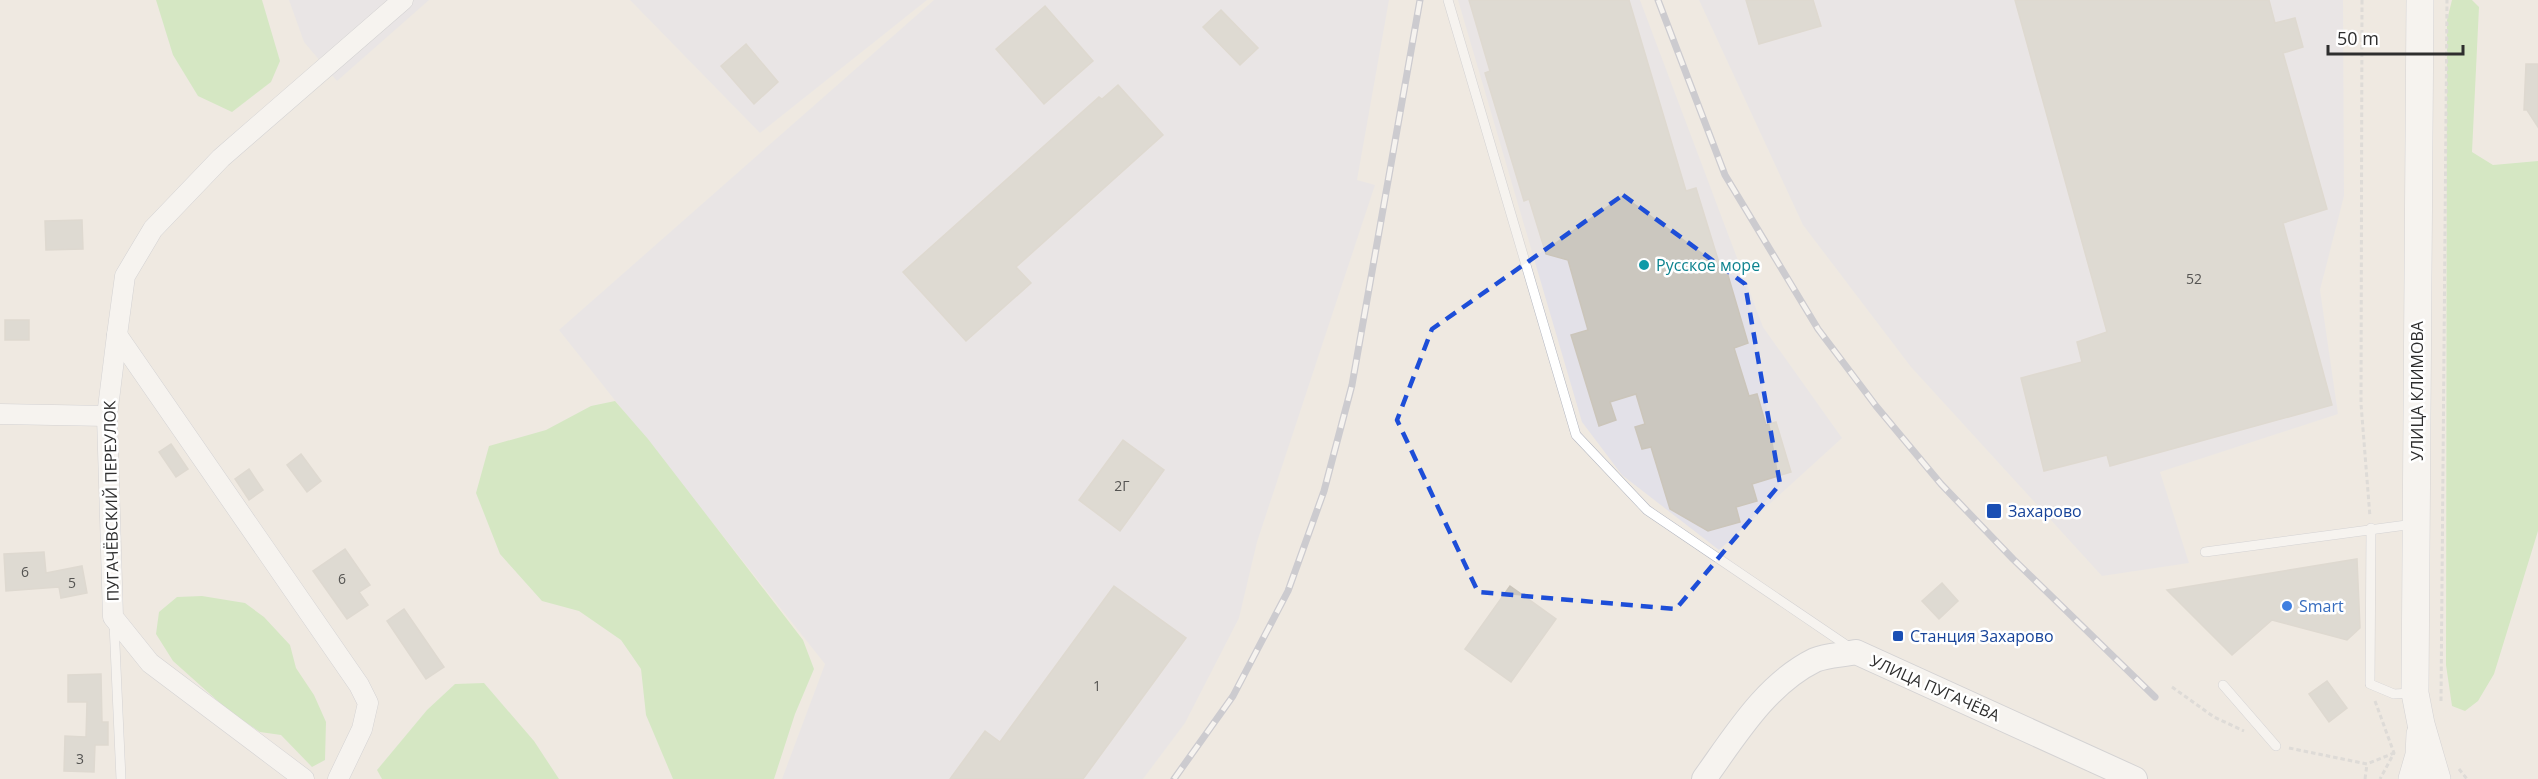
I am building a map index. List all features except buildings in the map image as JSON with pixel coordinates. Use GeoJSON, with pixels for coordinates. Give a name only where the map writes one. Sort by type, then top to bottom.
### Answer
{"type":"FeatureCollection","features":[{"type":"Feature","properties":{"kind":"main road","name":"УЛИЦА КЛИМОВА"},"geometry":{"type":"LineString","coordinates":[[2420,0],[2415,693],[2421,724],[2437,779]]}},
{"type":"Feature","properties":{"kind":"main road"},"geometry":{"type":"LineString","coordinates":[[2412,779],[2419,755],[2421,724]]}},
{"type":"Feature","properties":{"kind":"street","name":"ПУГАЧЁВСКИЙ ПЕРЕУЛОК"},"geometry":{"type":"LineString","coordinates":[[304,779],[150,663],[113,617],[107,416],[124,276],[153,228],[221,158],[403,0]]}},
{"type":"Feature","properties":{"kind":"street"},"geometry":{"type":"LineString","coordinates":[[117,335],[359,685],[368,703],[362,729],[338,779]]}},
{"type":"Feature","properties":{"kind":"street"},"geometry":{"type":"LineString","coordinates":[[0,414],[107,416]]}},
{"type":"Feature","properties":{"kind":"street","name":"УЛИЦА ПУГАЧЁВА"},"geometry":{"type":"LineString","coordinates":[[1704,779],[1749,718],[1788,676],[1817,659],[1856,652],[2070,742],[2135,779]]}},
{"type":"Feature","properties":{"kind":"lane"},"geometry":{"type":"LineString","coordinates":[[1448,0],[1576,435],[1647,510],[1856,652]]}},
{"type":"Feature","properties":{"kind":"lane"},"geometry":{"type":"LineString","coordinates":[[2205,552],[2416,523]]}},
{"type":"Feature","properties":{"kind":"lane"},"geometry":{"type":"LineString","coordinates":[[2371,528],[2370,684],[2394,694],[2415,693]]}},
{"type":"Feature","properties":{"kind":"lane"},"geometry":{"type":"LineString","coordinates":[[113,617],[121,779]]}},
{"type":"Feature","properties":{"kind":"lane"},"geometry":{"type":"LineString","coordinates":[[2223,685],[2276,746]]}},
{"type":"Feature","properties":{"kind":"path"},"geometry":{"type":"LineString","coordinates":[[2362,0],[2361,404],[2371,528]]}},
{"type":"Feature","properties":{"kind":"path"},"geometry":{"type":"LineString","coordinates":[[2441,702],[2447,0]]}},
{"type":"Feature","properties":{"kind":"path"},"geometry":{"type":"LineString","coordinates":[[2370,684],[2394,753],[2380,779]]}},
{"type":"Feature","properties":{"kind":"path"},"geometry":{"type":"LineString","coordinates":[[2172,687],[2214,717],[2245,732]]}},
{"type":"Feature","properties":{"kind":"path"},"geometry":{"type":"LineString","coordinates":[[2276,746],[2367,764],[2394,753]]}},
{"type":"Feature","properties":{"kind":"path"},"geometry":{"type":"LineString","coordinates":[[2365,779],[2367,764]]}},
{"type":"Feature","properties":{"kind":"highlighted area"},"geometry":{"type":"Polygon","coordinates":[[[1623,195],[1745,284],[1780,484],[1676,609],[1478,592],[1397,420],[1432,329],[1623,195]]]}},
{"type":"Feature","properties":{"kind":"shaded area"},"geometry":{"type":"Polygon","coordinates":[[[289,0],[429,0],[337,81],[304,42],[289,0]]]}},
{"type":"Feature","properties":{"kind":"shaded area"},"geometry":{"type":"Polygon","coordinates":[[[630,0],[927,0],[760,133],[630,0]]]}},
{"type":"Feature","properties":{"kind":"shaded area"},"geometry":{"type":"Polygon","coordinates":[[[934,0],[1389,0],[1357,180],[1375,185],[1257,542],[1239,618],[1185,723],[1143,779],[782,779],[825,664],[559,330],[934,0]]]}},
{"type":"Feature","properties":{"kind":"shaded area","name":"Русское море"},"geometry":{"type":"Polygon","coordinates":[[[1458,0],[1640,0],[1763,327],[1842,438],[1719,550],[1622,475],[1582,422],[1458,0]]]}},
{"type":"Feature","properties":{"kind":"shaded area"},"geometry":{"type":"Polygon","coordinates":[[[1699,0],[2343,0],[2344,196],[2320,290],[2338,414],[2160,472],[2189,563],[2102,576],[1911,367],[1803,225],[1699,0]]]}},
{"type":"Feature","properties":{"kind":"green space"},"geometry":{"type":"Polygon","coordinates":[[[156,0],[262,0],[280,61],[271,82],[232,112],[198,96],[173,55],[156,0]]]}},
{"type":"Feature","properties":{"kind":"green space"},"geometry":{"type":"Polygon","coordinates":[[[2452,0],[2472,0],[2479,7],[2472,152],[2493,165],[2538,161],[2538,531],[2494,674],[2478,701],[2465,711],[2452,706],[2446,665],[2447,20],[2452,0]]]}},
{"type":"Feature","properties":{"kind":"green space"},"geometry":{"type":"Polygon","coordinates":[[[615,401],[648,439],[803,640],[814,669],[795,714],[774,779],[673,779],[646,715],[641,669],[621,640],[579,611],[542,601],[500,554],[476,493],[489,446],[546,430],[591,406],[615,401]]]}},
{"type":"Feature","properties":{"kind":"green space"},"geometry":{"type":"Polygon","coordinates":[[[202,596],[245,603],[264,617],[290,645],[296,668],[314,695],[326,722],[325,760],[312,767],[281,735],[260,732],[229,711],[173,661],[156,634],[159,612],[177,597],[202,596]]]}},
{"type":"Feature","properties":{"kind":"green space"},"geometry":{"type":"Polygon","coordinates":[[[484,683],[534,741],[559,779],[382,779],[377,770],[427,710],[455,684],[484,683]]]}},
{"type":"Feature","properties":{"kind":"railway"},"geometry":{"type":"LineString","coordinates":[[1174,779],[1233,696],[1288,591],[1324,491],[1352,385],[1420,0]]}},
{"type":"Feature","properties":{"kind":"railway"},"geometry":{"type":"LineString","coordinates":[[1658,0],[1725,175],[1818,329],[1876,406],[1941,484],[2013,559],[2155,697]]}},
{"type":"Feature","properties":{"kind":"place","name":"Русское море"},"geometry":{"type":"Point","coordinates":[1644,265]}},
{"type":"Feature","properties":{"kind":"place","name":"Захарово"},"geometry":{"type":"Point","coordinates":[1994,511]}},
{"type":"Feature","properties":{"kind":"place","name":"Smart"},"geometry":{"type":"Point","coordinates":[2287,606]}},
{"type":"Feature","properties":{"kind":"place","name":"Станция Захарово"},"geometry":{"type":"Point","coordinates":[1898,636]}}]}
